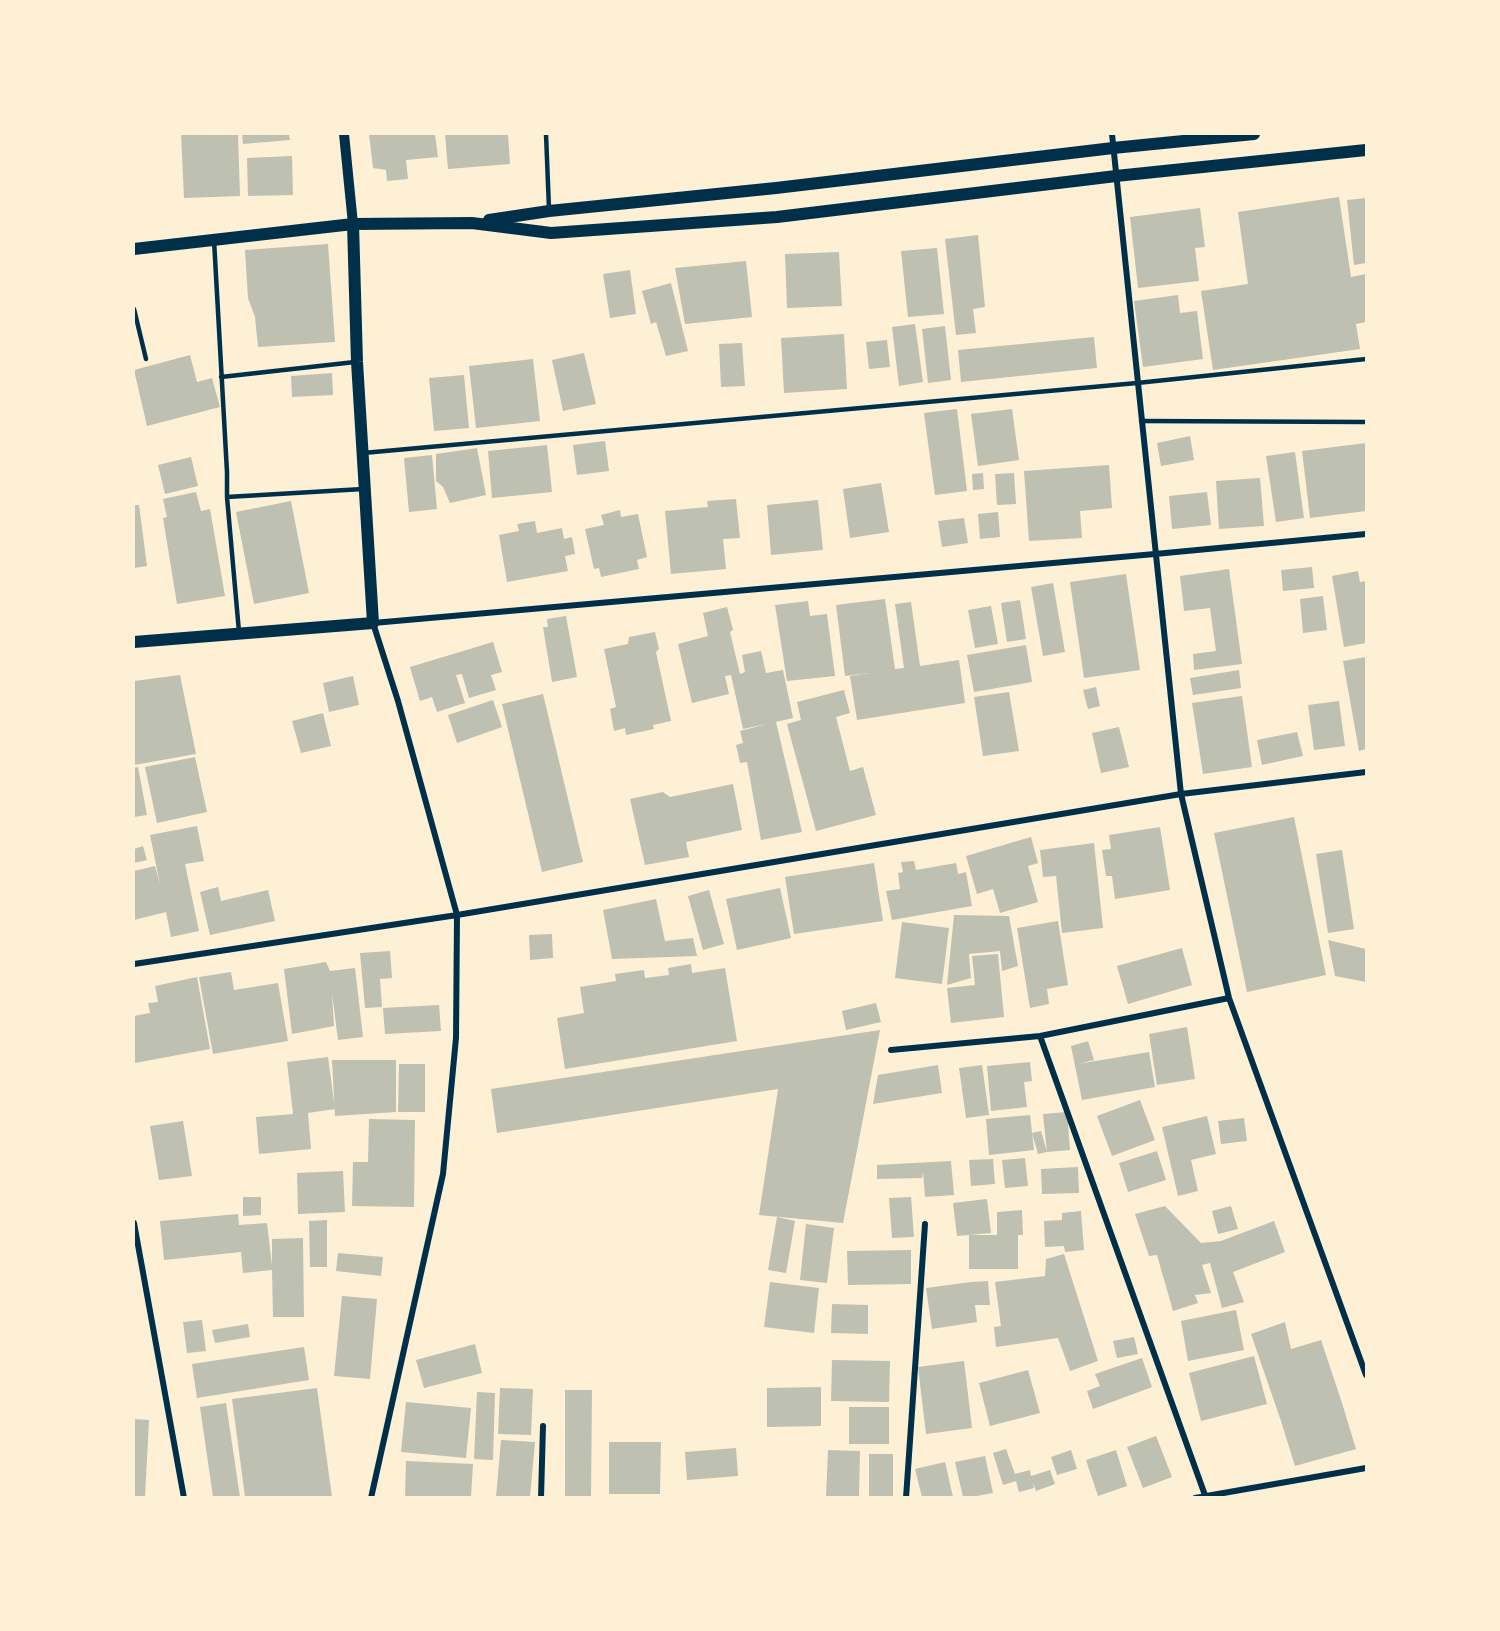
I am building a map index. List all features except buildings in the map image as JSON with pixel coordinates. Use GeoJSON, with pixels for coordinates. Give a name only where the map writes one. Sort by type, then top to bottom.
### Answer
{"type":"FeatureCollection","features":[{"type":"Feature","properties":{"kind":"main road"},"geometry":{"type":"LineString","coordinates":[[472,223],[549,211],[1254,134]]}},
{"type":"Feature","properties":{"kind":"main road"},"geometry":{"type":"LineString","coordinates":[[134,249],[353,224],[472,223],[551,233],[777,217],[1116,176],[1366,150]]}},
{"type":"Feature","properties":{"kind":"main road"},"geometry":{"type":"LineString","coordinates":[[134,642],[373,623],[357,362],[353,224]]}},
{"type":"Feature","properties":{"kind":"street"},"geometry":{"type":"LineString","coordinates":[[344,134],[353,224]]}},
{"type":"Feature","properties":{"kind":"street"},"geometry":{"type":"LineString","coordinates":[[1112,134],[1181,794],[1229,998],[1366,1375]]}},
{"type":"Feature","properties":{"kind":"street"},"geometry":{"type":"LineString","coordinates":[[370,1497],[443,1174],[456,1038],[457,915],[398,701],[373,623],[1366,534]]}},
{"type":"Feature","properties":{"kind":"street"},"geometry":{"type":"LineString","coordinates":[[134,964],[457,915],[1181,794],[1366,772]]}},
{"type":"Feature","properties":{"kind":"street"},"geometry":{"type":"LineString","coordinates":[[891,1050],[1040,1036],[1229,998]]}},
{"type":"Feature","properties":{"kind":"street"},"geometry":{"type":"LineString","coordinates":[[1040,1036],[1206,1497]]}},
{"type":"Feature","properties":{"kind":"street"},"geometry":{"type":"LineString","coordinates":[[134,1223],[184,1497]]}},
{"type":"Feature","properties":{"kind":"street"},"geometry":{"type":"LineString","coordinates":[[906,1497],[925,1224]]}},
{"type":"Feature","properties":{"kind":"street"},"geometry":{"type":"LineString","coordinates":[[541,1497],[543,1426]]}},
{"type":"Feature","properties":{"kind":"street"},"geometry":{"type":"LineString","coordinates":[[1195,1497],[1206,1497],[1366,1468]]}},
{"type":"Feature","properties":{"kind":"lane"},"geometry":{"type":"LineString","coordinates":[[546,134],[549,211]]}},
{"type":"Feature","properties":{"kind":"lane"},"geometry":{"type":"LineString","coordinates":[[214,240],[227,497],[239,634]]}},
{"type":"Feature","properties":{"kind":"lane"},"geometry":{"type":"LineString","coordinates":[[134,309],[146,359]]}},
{"type":"Feature","properties":{"kind":"lane"},"geometry":{"type":"LineString","coordinates":[[362,453],[1137,383],[1366,359]]}},
{"type":"Feature","properties":{"kind":"lane"},"geometry":{"type":"LineString","coordinates":[[221,377],[357,362]]}},
{"type":"Feature","properties":{"kind":"lane"},"geometry":{"type":"LineString","coordinates":[[1141,421],[1366,422]]}},
{"type":"Feature","properties":{"kind":"lane"},"geometry":{"type":"LineString","coordinates":[[227,497],[364,489]]}}]}
